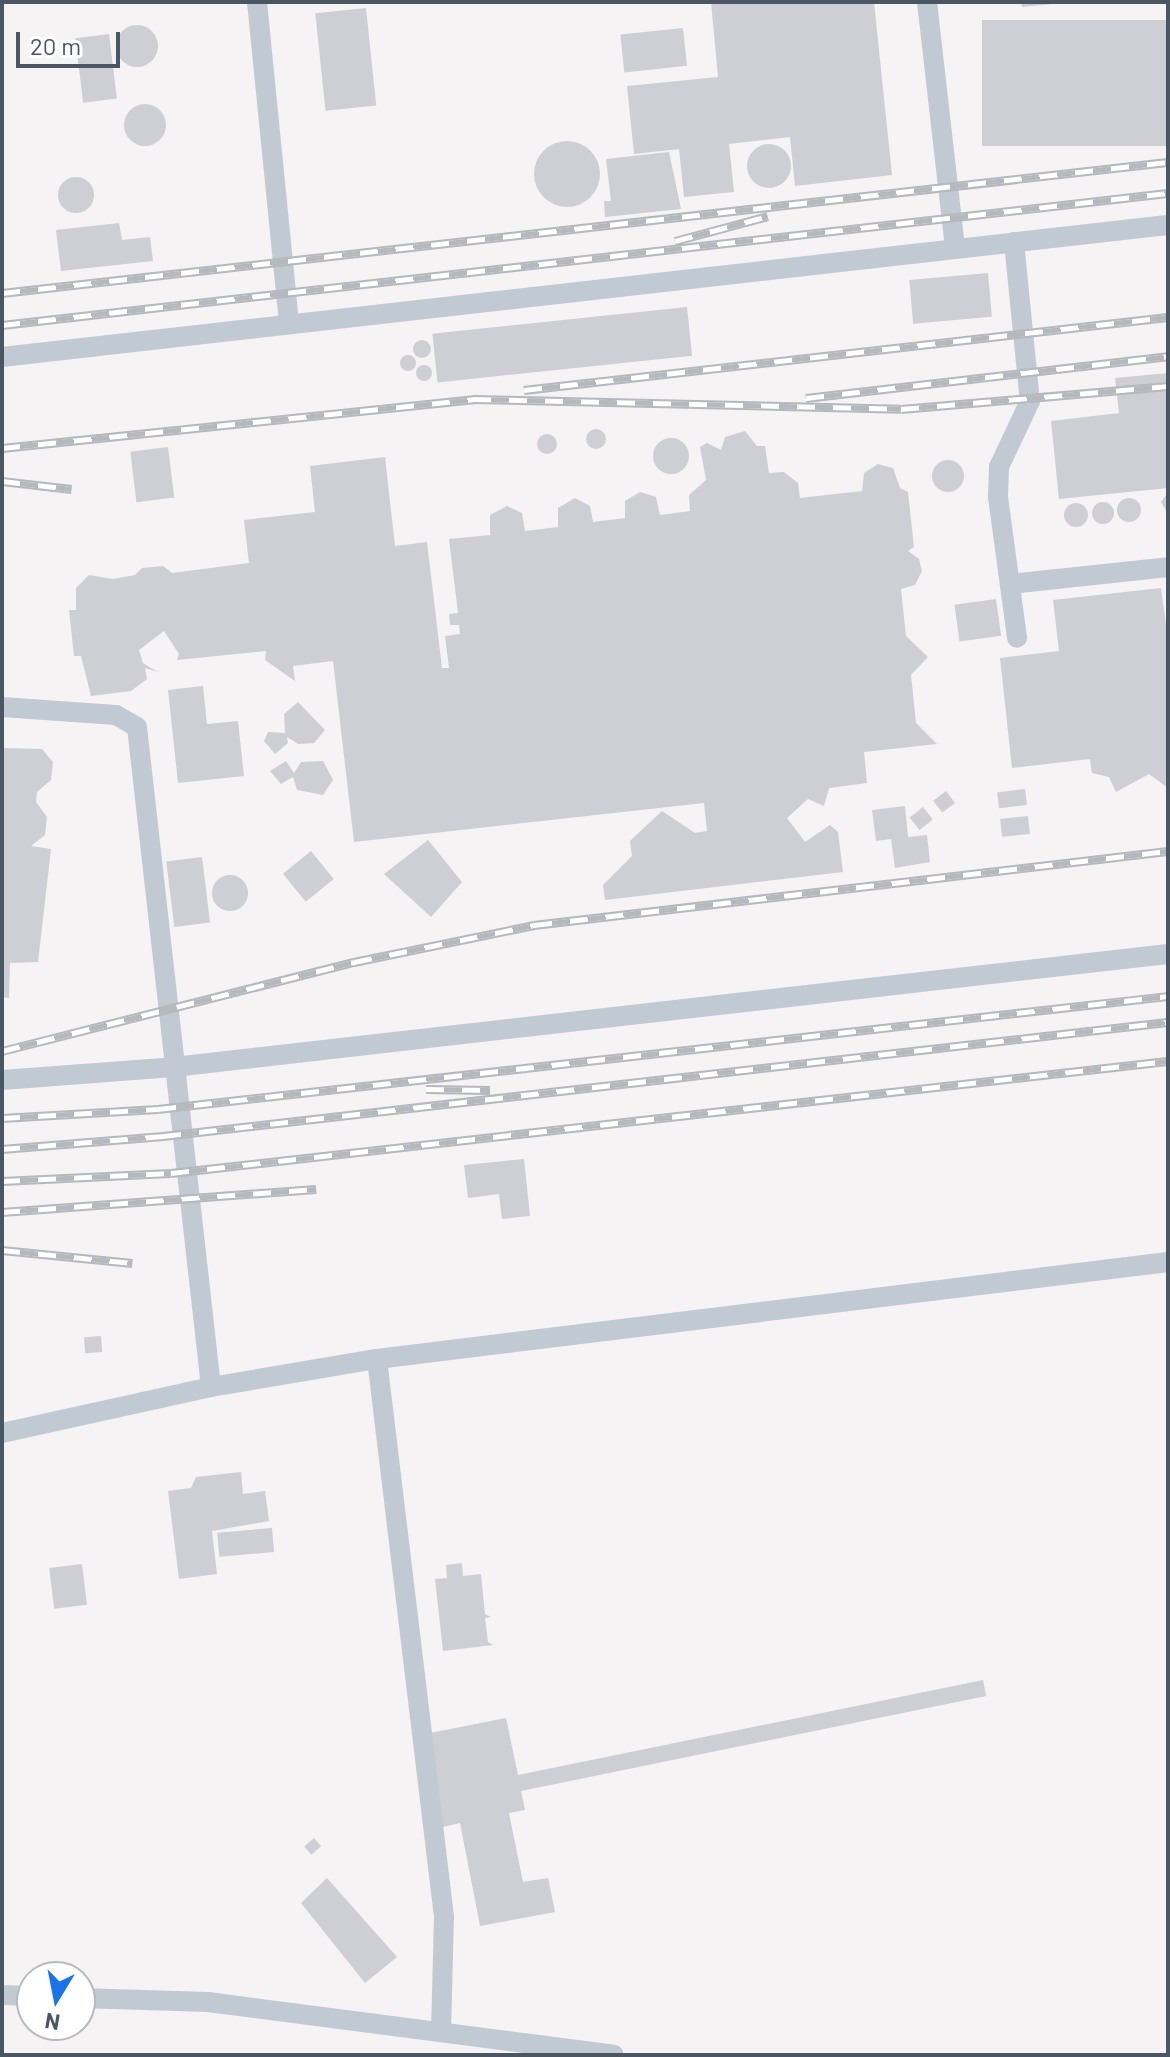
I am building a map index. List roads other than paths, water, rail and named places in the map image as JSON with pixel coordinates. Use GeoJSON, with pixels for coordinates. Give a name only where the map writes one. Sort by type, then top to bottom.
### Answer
{"type":"FeatureCollection","features":[{"type":"Feature","properties":{"kind":"lane"},"geometry":{"type":"LineString","coordinates":[[257,2],[289,322]]}},
{"type":"Feature","properties":{"kind":"lane"},"geometry":{"type":"LineString","coordinates":[[927,2],[955,248]]}},
{"type":"Feature","properties":{"kind":"lane"},"geometry":{"type":"LineString","coordinates":[[2,357],[289,322],[1168,225]]}},
{"type":"Feature","properties":{"kind":"lane"},"geometry":{"type":"LineString","coordinates":[[1014,242],[1030,401],[999,467],[998,497],[1017,638]]}},
{"type":"Feature","properties":{"kind":"lane"},"geometry":{"type":"LineString","coordinates":[[1010,584],[1168,567]]}},
{"type":"Feature","properties":{"kind":"lane"},"geometry":{"type":"LineString","coordinates":[[2,707],[116,715],[137,727],[211,1387]]}},
{"type":"Feature","properties":{"kind":"lane"},"geometry":{"type":"LineString","coordinates":[[2,1080],[174,1067],[1168,954]]}},
{"type":"Feature","properties":{"kind":"lane"},"geometry":{"type":"LineString","coordinates":[[2,1433],[211,1387],[377,1359],[1168,1262]]}},
{"type":"Feature","properties":{"kind":"lane"},"geometry":{"type":"LineString","coordinates":[[377,1359],[444,1917],[441,2032]]}},
{"type":"Feature","properties":{"kind":"lane"},"geometry":{"type":"LineString","coordinates":[[96,1998],[208,2002],[614,2055]]}},
{"type":"Feature","properties":{"kind":"railway"},"geometry":{"type":"LineString","coordinates":[[2,293],[1168,162]]}},
{"type":"Feature","properties":{"kind":"railway"},"geometry":{"type":"LineString","coordinates":[[2,325],[1168,193]]}},
{"type":"Feature","properties":{"kind":"railway"},"geometry":{"type":"LineString","coordinates":[[675,241],[768,216]]}},
{"type":"Feature","properties":{"kind":"railway"},"geometry":{"type":"LineString","coordinates":[[524,390],[1168,317]]}},
{"type":"Feature","properties":{"kind":"railway"},"geometry":{"type":"LineString","coordinates":[[806,398],[1168,356]]}},
{"type":"Feature","properties":{"kind":"railway"},"geometry":{"type":"LineString","coordinates":[[2,448],[473,399],[901,409],[1168,386]]}},
{"type":"Feature","properties":{"kind":"railway"},"geometry":{"type":"LineString","coordinates":[[2,481],[72,489]]}},
{"type":"Feature","properties":{"kind":"railway"},"geometry":{"type":"LineString","coordinates":[[2,1051],[354,962],[534,925],[1168,851]]}},
{"type":"Feature","properties":{"kind":"railway"},"geometry":{"type":"LineString","coordinates":[[2,1118],[158,1109],[1168,996]]}},
{"type":"Feature","properties":{"kind":"railway"},"geometry":{"type":"LineString","coordinates":[[2,1149],[163,1136],[1168,1022]]}},
{"type":"Feature","properties":{"kind":"railway"},"geometry":{"type":"LineString","coordinates":[[2,1181],[171,1173],[1168,1061]]}},
{"type":"Feature","properties":{"kind":"railway"},"geometry":{"type":"LineString","coordinates":[[426,1089],[490,1090]]}},
{"type":"Feature","properties":{"kind":"railway"},"geometry":{"type":"LineString","coordinates":[[2,1212],[316,1189]]}},
{"type":"Feature","properties":{"kind":"railway"},"geometry":{"type":"LineString","coordinates":[[2,1250],[132,1263]]}}]}
